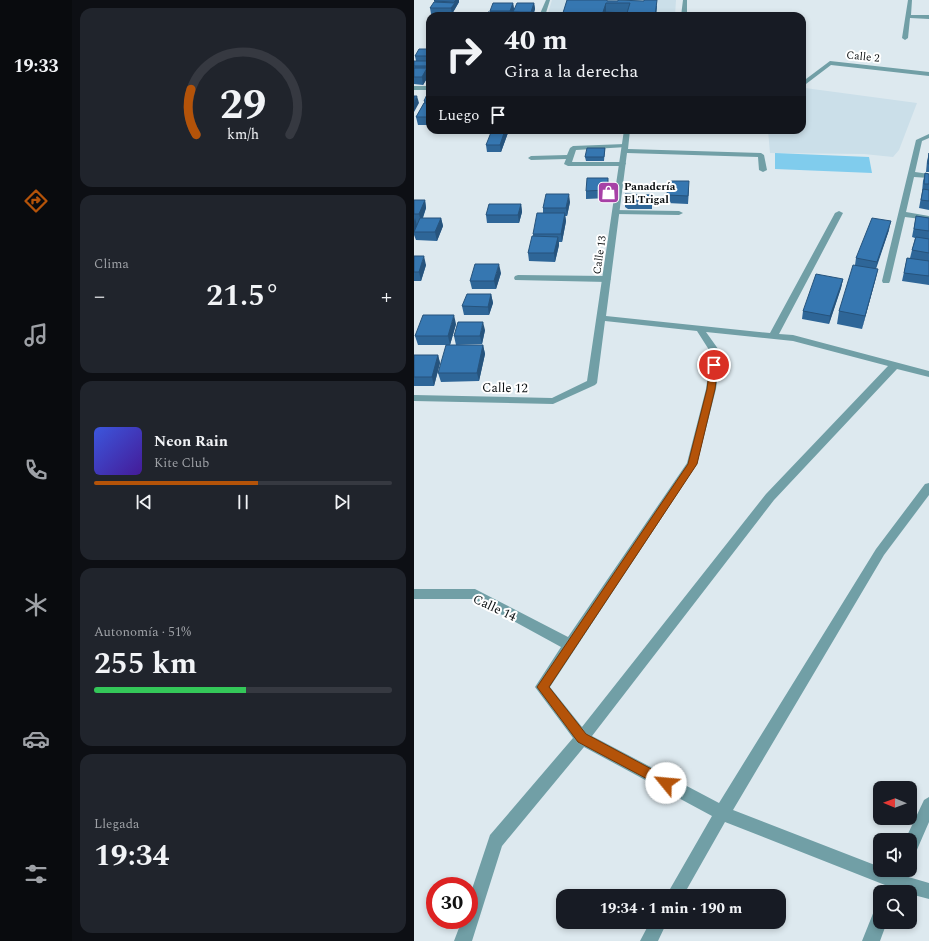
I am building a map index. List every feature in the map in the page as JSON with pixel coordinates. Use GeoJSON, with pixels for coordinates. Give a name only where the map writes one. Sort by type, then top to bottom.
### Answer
{"type":"FeatureCollection","features":[{"type":"Feature","properties":{"kind":"street"},"geometry":{"type":"LineString","coordinates":[[544,12],[548,0]]}},
{"type":"Feature","properties":{"kind":"street"},"geometry":{"type":"LineString","coordinates":[[684,12],[685,0]]}},
{"type":"Feature","properties":{"kind":"street"},"geometry":{"type":"LineString","coordinates":[[905,38],[910,0]]}},
{"type":"Feature","properties":{"kind":"street"},"geometry":{"type":"LineString","coordinates":[[908,16],[929,17]]}},
{"type":"Feature","properties":{"kind":"street","name":"Calle 2"},"geometry":{"type":"LineString","coordinates":[[806,82],[830,63],[929,74]]}},
{"type":"Feature","properties":{"kind":"street"},"geometry":{"type":"LineString","coordinates":[[414,88],[426,88]]}},
{"type":"Feature","properties":{"kind":"street","name":"Calle 13"},"geometry":{"type":"LineString","coordinates":[[592,383],[626,134]]}},
{"type":"Feature","properties":{"kind":"street"},"geometry":{"type":"LineString","coordinates":[[919,140],[929,136]]}},
{"type":"Feature","properties":{"kind":"street"},"geometry":{"type":"LineString","coordinates":[[919,140],[929,141]]}},
{"type":"Feature","properties":{"kind":"street"},"geometry":{"type":"LineString","coordinates":[[886,281],[919,140]]}},
{"type":"Feature","properties":{"kind":"street"},"geometry":{"type":"LineString","coordinates":[[622,164],[568,164],[572,148],[624,149],[761,155],[763,170]]}},
{"type":"Feature","properties":{"kind":"street"},"geometry":{"type":"LineString","coordinates":[[531,158],[570,157]]}},
{"type":"Feature","properties":{"kind":"street"},"geometry":{"type":"LineString","coordinates":[[910,174],[929,176]]}},
{"type":"Feature","properties":{"kind":"street"},"geometry":{"type":"LineString","coordinates":[[616,212],[679,213]]}},
{"type":"Feature","properties":{"kind":"street"},"geometry":{"type":"LineString","coordinates":[[773,336],[839,212]]}},
{"type":"Feature","properties":{"kind":"street"},"geometry":{"type":"LineString","coordinates":[[901,214],[929,218]]}},
{"type":"Feature","properties":{"kind":"street"},"geometry":{"type":"LineString","coordinates":[[518,278],[607,279]]}},
{"type":"Feature","properties":{"kind":"street"},"geometry":{"type":"LineString","coordinates":[[601,318],[793,338],[929,374]]}},
{"type":"Feature","properties":{"kind":"street"},"geometry":{"type":"LineString","coordinates":[[700,329],[716,353],[711,389],[692,464],[542,687],[582,738],[722,813],[894,881],[929,891]]}},
{"type":"Feature","properties":{"kind":"street"},"geometry":{"type":"LineString","coordinates":[[463,941],[496,841],[582,738],[770,497],[895,365]]}},
{"type":"Feature","properties":{"kind":"street","name":"Calle 12"},"geometry":{"type":"LineString","coordinates":[[414,398],[553,401],[592,383]]}},
{"type":"Feature","properties":{"kind":"street"},"geometry":{"type":"LineString","coordinates":[[678,889],[722,813],[880,552],[929,487]]}},
{"type":"Feature","properties":{"kind":"street","name":"Calle 14"},"geometry":{"type":"LineString","coordinates":[[414,594],[475,594],[570,645]]}},
{"type":"Feature","properties":{"kind":"street"},"geometry":{"type":"LineString","coordinates":[[916,833],[929,805]]}},
{"type":"Feature","properties":{"kind":"street"},"geometry":{"type":"LineString","coordinates":[[648,941],[655,929]]}},
{"type":"Feature","properties":{"kind":"street"},"geometry":{"type":"LineString","coordinates":[[871,941],[876,929]]}},
{"type":"Feature","properties":{"kind":"shaded area"},"geometry":{"type":"Polygon","coordinates":[[[552,0],[676,0],[675,12],[548,12],[552,0]]]}},
{"type":"Feature","properties":{"kind":"shaded area"},"geometry":{"type":"Polygon","coordinates":[[[806,88],[917,103],[899,150],[893,157],[864,154],[770,153],[768,134],[806,134],[806,88]]]}},
{"type":"Feature","properties":{"kind":"shaded area"},"geometry":{"type":"Polygon","coordinates":[[[775,153],[869,157],[872,173],[775,169],[775,153]]]}},
{"type":"Feature","properties":{"kind":"building"},"geometry":{"type":"Polygon","coordinates":[[[456,0],[454,2],[434,1],[456,0]]]}},
{"type":"Feature","properties":{"kind":"building"},"geometry":{"type":"Polygon","coordinates":[[[567,0],[657,0],[656,12],[627,12],[630,3],[606,3],[603,12],[563,12],[567,0]]]}},
{"type":"Feature","properties":{"kind":"building"},"geometry":{"type":"Polygon","coordinates":[[[434,2],[455,3],[451,8],[430,8],[434,2]]]}},
{"type":"Feature","properties":{"kind":"building"},"geometry":{"type":"Polygon","coordinates":[[[493,3],[513,3],[510,11],[490,11],[493,3]]]}},
{"type":"Feature","properties":{"kind":"building"},"geometry":{"type":"Polygon","coordinates":[[[517,3],[534,3],[531,12],[513,12],[517,3]]]}},
{"type":"Feature","properties":{"kind":"building"},"geometry":{"type":"Polygon","coordinates":[[[419,49],[426,49],[426,56],[415,56],[419,49]]]}},
{"type":"Feature","properties":{"kind":"building"},"geometry":{"type":"Polygon","coordinates":[[[414,61],[426,61],[426,66],[414,66],[414,61]]]}},
{"type":"Feature","properties":{"kind":"building"},"geometry":{"type":"Polygon","coordinates":[[[414,68],[426,68],[422,77],[414,77],[414,68]]]}},
{"type":"Feature","properties":{"kind":"building"},"geometry":{"type":"Polygon","coordinates":[[[424,103],[426,103],[426,117],[416,117],[424,103]]]}},
{"type":"Feature","properties":{"kind":"building"},"geometry":{"type":"Polygon","coordinates":[[[490,134],[504,134],[500,145],[486,145],[490,134]]]}},
{"type":"Feature","properties":{"kind":"building"},"geometry":{"type":"Polygon","coordinates":[[[587,148],[605,148],[604,157],[585,157],[587,148]]]}},
{"type":"Feature","properties":{"kind":"building"},"geometry":{"type":"Polygon","coordinates":[[[925,173],[929,174],[929,184],[924,184],[925,173]]]}},
{"type":"Feature","properties":{"kind":"building"},"geometry":{"type":"Polygon","coordinates":[[[587,178],[608,178],[607,190],[586,191],[587,178]]]}},
{"type":"Feature","properties":{"kind":"building"},"geometry":{"type":"Polygon","coordinates":[[[668,181],[689,181],[688,196],[667,195],[668,181]]]}},
{"type":"Feature","properties":{"kind":"building"},"geometry":{"type":"Polygon","coordinates":[[[923,189],[929,190],[929,201],[921,200],[923,189]]]}},
{"type":"Feature","properties":{"kind":"building"},"geometry":{"type":"Polygon","coordinates":[[[546,194],[569,194],[566,208],[543,208],[546,194]]]}},
{"type":"Feature","properties":{"kind":"building"},"geometry":{"type":"Polygon","coordinates":[[[625,194],[652,195],[651,201],[628,201],[625,199],[625,194]]]}},
{"type":"Feature","properties":{"kind":"building"},"geometry":{"type":"Polygon","coordinates":[[[414,200],[425,200],[419,214],[414,214],[414,200]]]}},
{"type":"Feature","properties":{"kind":"building"},"geometry":{"type":"Polygon","coordinates":[[[489,204],[521,204],[518,215],[486,215],[489,204]]]}},
{"type":"Feature","properties":{"kind":"building"},"geometry":{"type":"Polygon","coordinates":[[[537,213],[565,213],[561,234],[533,234],[537,213]]]}},
{"type":"Feature","properties":{"kind":"building"},"geometry":{"type":"Polygon","coordinates":[[[916,216],[929,218],[929,231],[914,229],[916,216]]]}},
{"type":"Feature","properties":{"kind":"building"},"geometry":{"type":"Polygon","coordinates":[[[420,218],[441,218],[435,232],[414,232],[420,218]]]}},
{"type":"Feature","properties":{"kind":"building"},"geometry":{"type":"Polygon","coordinates":[[[872,218],[891,221],[877,262],[856,258],[872,218]]]}},
{"type":"Feature","properties":{"kind":"building"},"geometry":{"type":"Polygon","coordinates":[[[532,236],[558,237],[554,253],[528,253],[532,236]]]}},
{"type":"Feature","properties":{"kind":"building"},"geometry":{"type":"Polygon","coordinates":[[[916,237],[929,239],[929,253],[912,250],[916,237]]]}},
{"type":"Feature","properties":{"kind":"building"},"geometry":{"type":"Polygon","coordinates":[[[414,256],[424,256],[419,272],[414,272],[414,256]]]}},
{"type":"Feature","properties":{"kind":"building"},"geometry":{"type":"Polygon","coordinates":[[[907,258],[929,261],[929,276],[904,273],[907,258]]]}},
{"type":"Feature","properties":{"kind":"building"},"geometry":{"type":"Polygon","coordinates":[[[475,264],[499,264],[494,281],[470,281],[475,264]]]}},
{"type":"Feature","properties":{"kind":"building"},"geometry":{"type":"Polygon","coordinates":[[[853,265],[878,269],[865,316],[839,311],[853,265]]]}},
{"type":"Feature","properties":{"kind":"building"},"geometry":{"type":"Polygon","coordinates":[[[816,274],[843,279],[830,316],[803,311],[816,274]]]}},
{"type":"Feature","properties":{"kind":"building"},"geometry":{"type":"Polygon","coordinates":[[[467,294],[491,294],[488,307],[462,306],[467,294]]]}},
{"type":"Feature","properties":{"kind":"building"},"geometry":{"type":"Polygon","coordinates":[[[423,315],[454,315],[448,336],[415,336],[423,315]]]}},
{"type":"Feature","properties":{"kind":"building"},"geometry":{"type":"Polygon","coordinates":[[[458,322],[483,322],[480,336],[454,336],[458,322]]]}},
{"type":"Feature","properties":{"kind":"building"},"geometry":{"type":"Polygon","coordinates":[[[446,345],[483,345],[477,373],[438,373],[446,345]]]}},
{"type":"Feature","properties":{"kind":"building"},"geometry":{"type":"Polygon","coordinates":[[[414,355],[438,355],[432,377],[414,377],[414,355]]]}},
{"type":"Feature","properties":{"kind":"place","name":"Panadería El Trigal"},"geometry":{"type":"Point","coordinates":[608,192]}},
{"type":"Feature","properties":{"kind":"route"},"geometry":{"type":"LineString","coordinates":[[666,783],[582,738],[542,687],[692,464],[711,389],[714,365]]}}]}
